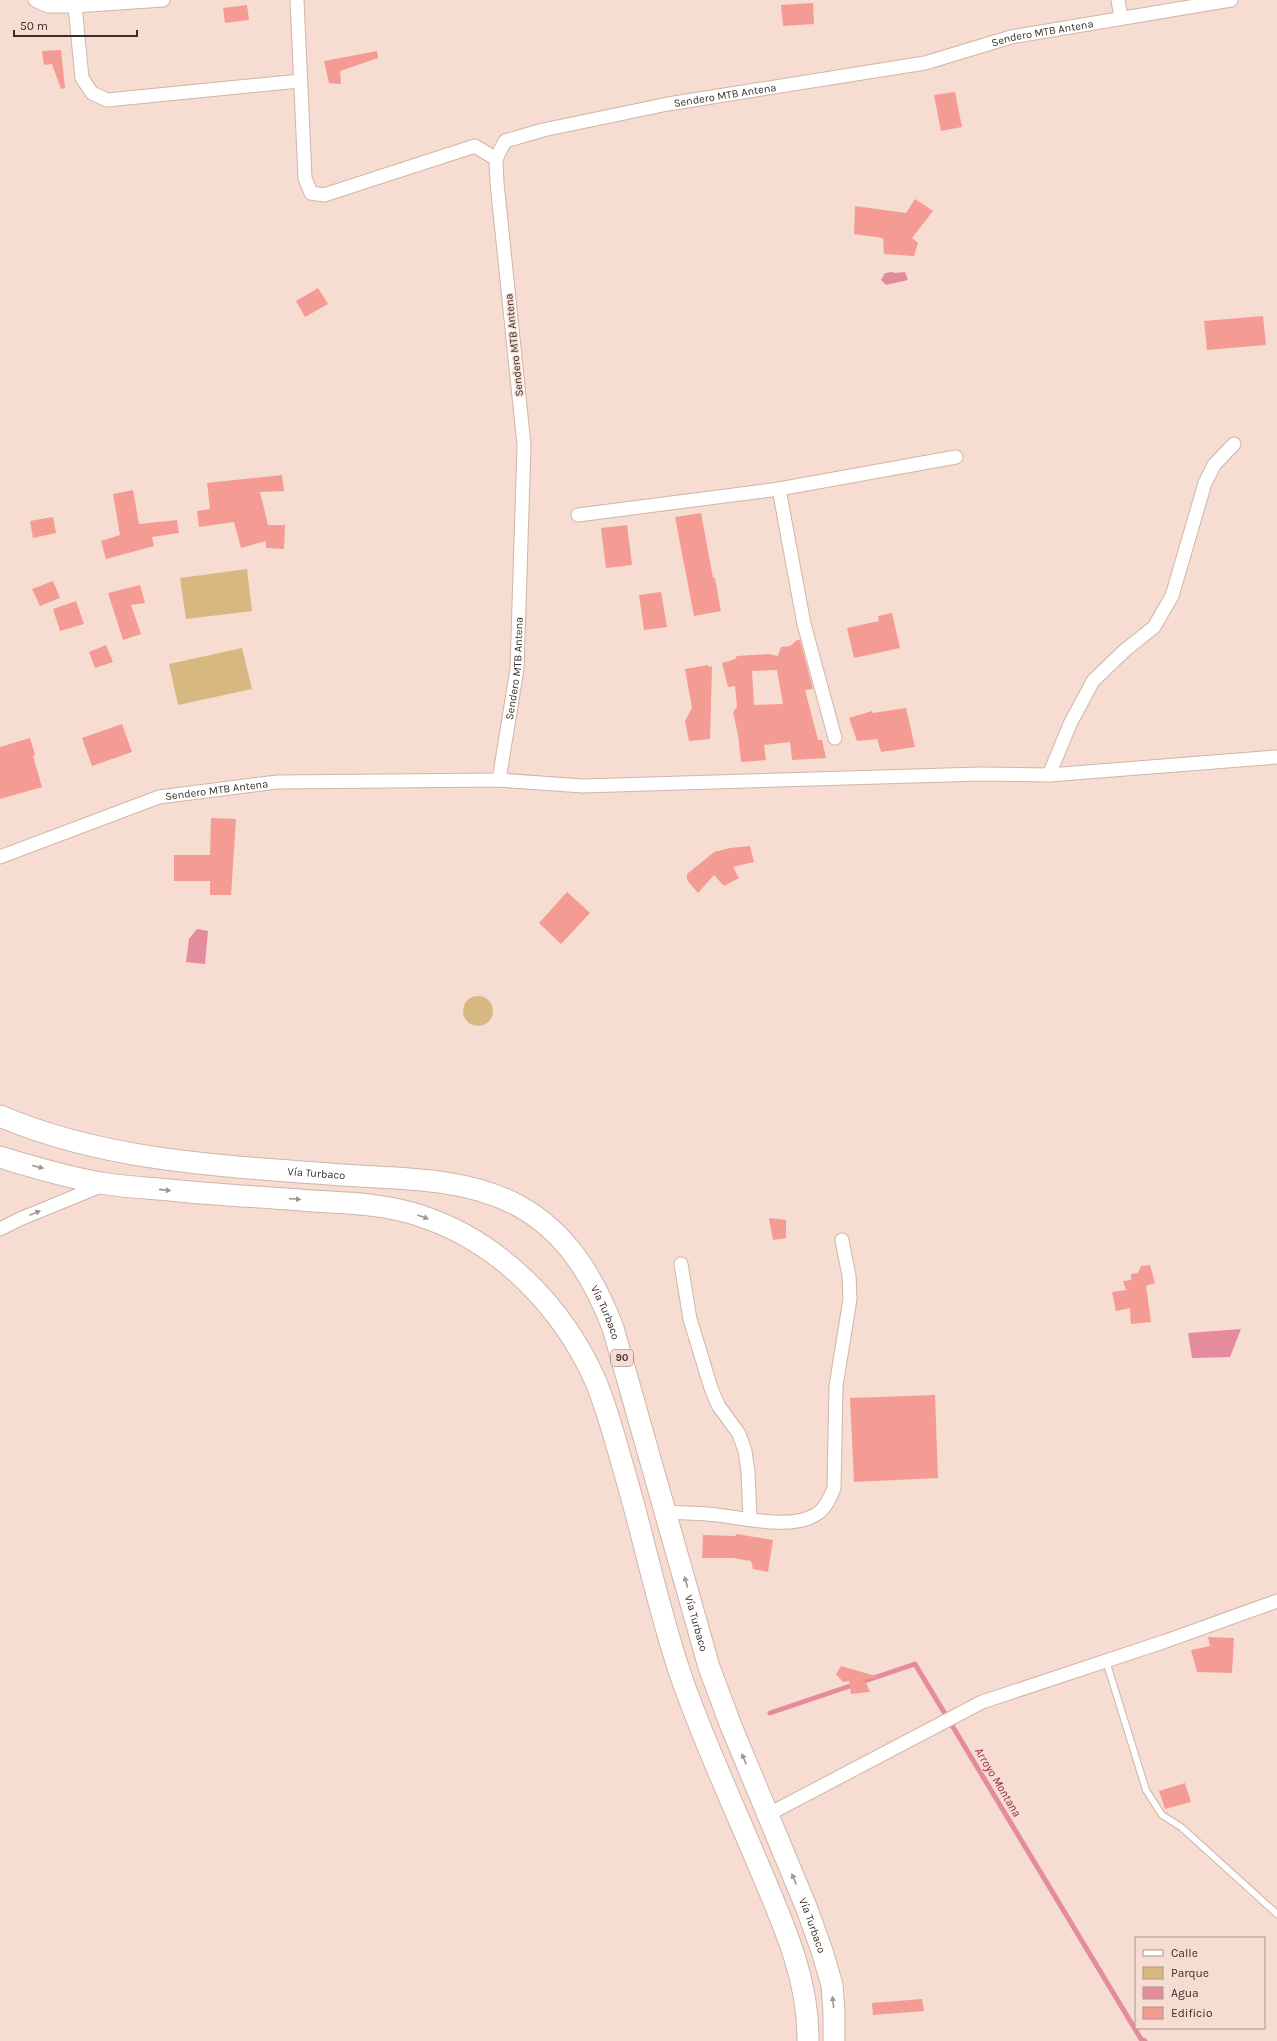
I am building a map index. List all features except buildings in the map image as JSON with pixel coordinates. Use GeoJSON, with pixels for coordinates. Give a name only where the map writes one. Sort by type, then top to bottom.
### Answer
{"type":"FeatureCollection","features":[{"type":"Feature","properties":{"kind":"highway","name":"Vía Turbaco"},"geometry":{"type":"LineString","coordinates":[[0,1116],[27,1128],[119,1152],[179,1162],[418,1180],[464,1186],[493,1194],[517,1205],[537,1218],[568,1246],[591,1277],[604,1303],[613,1328],[667,1512],[709,1667],[767,1815],[807,1909],[822,1951],[832,1985],[834,2041]]}},
{"type":"Feature","properties":{"kind":"highway"},"geometry":{"type":"LineString","coordinates":[[0,1157],[105,1184],[374,1205],[421,1216],[459,1232],[494,1254],[527,1280],[552,1308],[576,1341],[603,1402],[628,1483],[677,1665],[696,1719],[782,1920],[796,1960],[804,1989],[808,2022],[808,2041]]}},
{"type":"Feature","properties":{"kind":"street"},"geometry":{"type":"LineString","coordinates":[[35,0],[48,6],[75,6],[163,0]]}},
{"type":"Feature","properties":{"kind":"street"},"geometry":{"type":"LineString","coordinates":[[297,0],[305,178],[312,193],[324,195],[475,146],[496,159]]}},
{"type":"Feature","properties":{"kind":"street"},"geometry":{"type":"LineString","coordinates":[[1118,0],[1121,18]]}},
{"type":"Feature","properties":{"kind":"street","name":"Sendero MTB Antena"},"geometry":{"type":"LineString","coordinates":[[0,857],[159,797],[277,782],[499,780],[517,669],[524,446],[497,183],[496,159],[505,141],[543,130],[668,104],[925,63],[1011,37],[1231,0]]}},
{"type":"Feature","properties":{"kind":"street"},"geometry":{"type":"LineString","coordinates":[[75,6],[82,78],[92,93],[107,100],[300,81]]}},
{"type":"Feature","properties":{"kind":"street"},"geometry":{"type":"LineString","coordinates":[[1049,775],[1070,724],[1093,681],[1154,627],[1172,596],[1205,483],[1214,465],[1234,444]]}},
{"type":"Feature","properties":{"kind":"street"},"geometry":{"type":"LineString","coordinates":[[578,515],[779,488],[956,457]]}},
{"type":"Feature","properties":{"kind":"street"},"geometry":{"type":"LineString","coordinates":[[779,488],[804,624],[835,738]]}},
{"type":"Feature","properties":{"kind":"street"},"geometry":{"type":"LineString","coordinates":[[499,780],[583,786],[981,774],[1049,775],[1277,757]]}},
{"type":"Feature","properties":{"kind":"street"},"geometry":{"type":"LineString","coordinates":[[0,1229],[20,1219],[105,1184]]}},
{"type":"Feature","properties":{"kind":"street"},"geometry":{"type":"LineString","coordinates":[[667,1512],[750,1518],[776,1523],[801,1521],[816,1515],[828,1502],[834,1488],[836,1386],[850,1299],[849,1276],[842,1240]]}},
{"type":"Feature","properties":{"kind":"street"},"geometry":{"type":"LineString","coordinates":[[681,1264],[690,1319],[704,1366],[718,1405],[738,1434],[745,1451],[748,1472],[750,1518]]}},
{"type":"Feature","properties":{"kind":"street"},"geometry":{"type":"LineString","coordinates":[[767,1815],[982,1702],[1106,1661],[1277,1601]]}},
{"type":"Feature","properties":{"kind":"lane"},"geometry":{"type":"LineString","coordinates":[[1106,1661],[1146,1790],[1162,1814],[1181,1827],[1277,1914]]}},
{"type":"Feature","properties":{"kind":"green space"},"geometry":{"type":"Polygon","coordinates":[[[247,569],[252,611],[186,619],[180,578],[247,569]]]}},
{"type":"Feature","properties":{"kind":"green space"},"geometry":{"type":"Polygon","coordinates":[[[242,648],[252,689],[178,705],[169,664],[242,648]]]}},
{"type":"Feature","properties":{"kind":"green space"},"geometry":{"type":"Polygon","coordinates":[[[478,996],[489,1000],[493,1011],[489,1022],[478,1026],[467,1022],[463,1011],[467,1000],[478,996]]]}},
{"type":"Feature","properties":{"kind":"water"},"geometry":{"type":"Polygon","coordinates":[[[905,272],[908,280],[886,285],[881,280],[885,273],[905,272]]]}},
{"type":"Feature","properties":{"kind":"water"},"geometry":{"type":"Polygon","coordinates":[[[197,929],[208,931],[205,964],[186,962],[189,939],[197,929]]]}},
{"type":"Feature","properties":{"kind":"water"},"geometry":{"type":"Polygon","coordinates":[[[1241,1329],[1230,1357],[1192,1358],[1188,1333],[1241,1329]]]}},
{"type":"Feature","properties":{"kind":"waterway","name":"Arroyo Montana"},"geometry":{"type":"LineString","coordinates":[[770,1713],[915,1664],[1141,2039],[1145,2041]]}}]}
